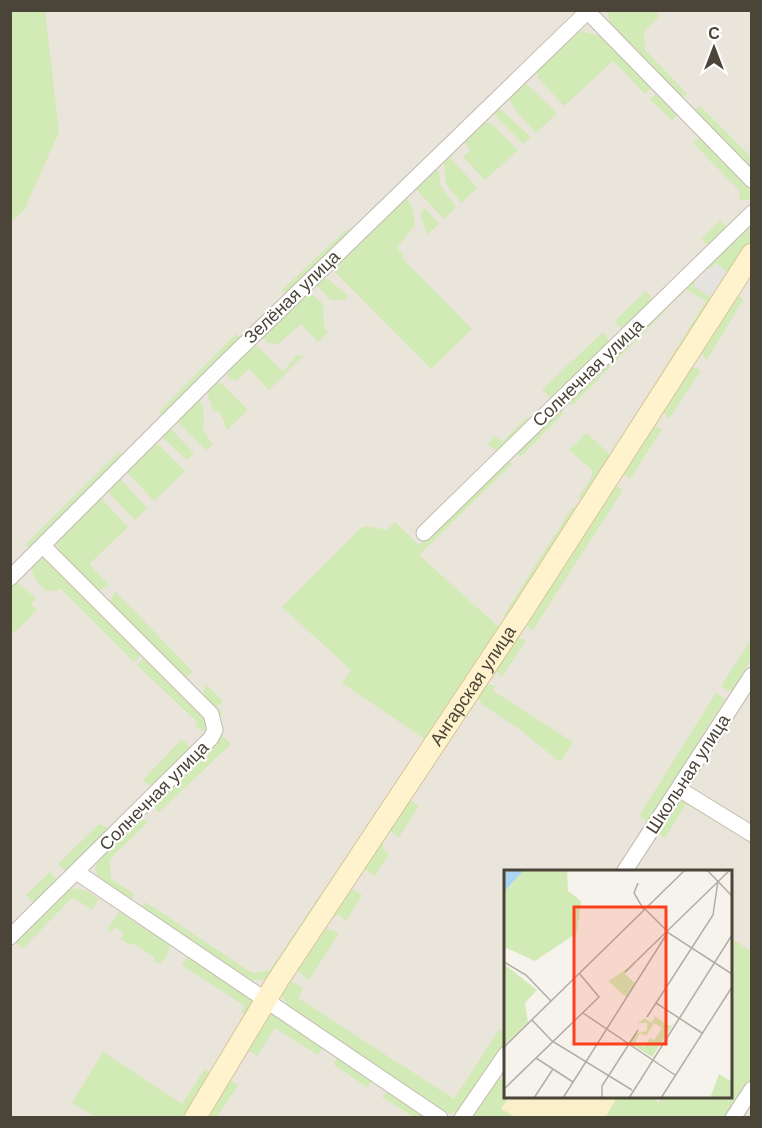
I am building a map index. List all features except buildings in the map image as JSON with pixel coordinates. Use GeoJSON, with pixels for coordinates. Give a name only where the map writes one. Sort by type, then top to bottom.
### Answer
{"type":"FeatureCollection","features":[{"type":"Feature","properties":{"kind":"street"},"geometry":{"type":"LineString","coordinates":[[581,13],[752,180]]}},
{"type":"Feature","properties":{"kind":"street","name":"Зелёная улица"},"geometry":{"type":"LineString","coordinates":[[10,578],[225,363],[514,86],[581,13]]}},
{"type":"Feature","properties":{"kind":"street","name":"Солнечная улица"},"geometry":{"type":"LineString","coordinates":[[424,533],[752,213]]}},
{"type":"Feature","properties":{"kind":"street","name":"Ангарская улица"},"geometry":{"type":"LineString","coordinates":[[195,1118],[266,1000],[528,602],[752,254]]}},
{"type":"Feature","properties":{"kind":"street","name":"Солнечная улица"},"geometry":{"type":"LineString","coordinates":[[10,937],[78,873],[211,738],[214,722],[211,714],[43,546]]}},
{"type":"Feature","properties":{"kind":"street","name":"Школьная улица"},"geometry":{"type":"LineString","coordinates":[[625,870],[752,675]]}},
{"type":"Feature","properties":{"kind":"street"},"geometry":{"type":"LineString","coordinates":[[679,789],[752,834]]}},
{"type":"Feature","properties":{"kind":"street"},"geometry":{"type":"LineString","coordinates":[[78,873],[440,1118]]}},
{"type":"Feature","properties":{"kind":"street"},"geometry":{"type":"LineString","coordinates":[[462,1118],[504,1057]]}},
{"type":"Feature","properties":{"kind":"street"},"geometry":{"type":"LineString","coordinates":[[733,1118],[752,1089]]}},
{"type":"Feature","properties":{"kind":"shaded area"},"geometry":{"type":"Polygon","coordinates":[[[10,11],[751,11],[751,1117],[11,1117],[10,11]]]}},
{"type":"Feature","properties":{"kind":"shaded area"},"geometry":{"type":"Polygon","coordinates":[[[716,263],[728,273],[713,299],[693,286],[716,263]]]}},
{"type":"Feature","properties":{"kind":"green space"},"geometry":{"type":"Polygon","coordinates":[[[11,10],[45,11],[59,132],[24,210],[11,222],[11,10]]]}},
{"type":"Feature","properties":{"kind":"green space"},"geometry":{"type":"Polygon","coordinates":[[[607,11],[655,11],[660,16],[644,31],[645,50],[687,94],[681,99],[612,29],[607,11]]]}},
{"type":"Feature","properties":{"kind":"green space"},"geometry":{"type":"Polygon","coordinates":[[[581,31],[605,37],[653,86],[645,94],[613,61],[564,106],[538,78],[536,71],[574,33],[581,31]]]}},
{"type":"Feature","properties":{"kind":"green space"},"geometry":{"type":"Polygon","coordinates":[[[525,83],[557,113],[536,133],[517,112],[509,99],[525,83]]]}},
{"type":"Feature","properties":{"kind":"green space"},"geometry":{"type":"Polygon","coordinates":[[[658,92],[678,114],[672,121],[650,99],[658,92]]]}},
{"type":"Feature","properties":{"kind":"green space"},"geometry":{"type":"Polygon","coordinates":[[[701,107],[751,157],[751,172],[693,112],[701,107]]]}},
{"type":"Feature","properties":{"kind":"green space"},"geometry":{"type":"Polygon","coordinates":[[[499,108],[531,137],[523,144],[497,118],[494,113],[499,108]]]}},
{"type":"Feature","properties":{"kind":"green space"},"geometry":{"type":"Polygon","coordinates":[[[484,122],[492,124],[518,150],[485,180],[463,157],[470,150],[464,142],[484,122]]]}},
{"type":"Feature","properties":{"kind":"green space"},"geometry":{"type":"Polygon","coordinates":[[[700,136],[751,189],[751,200],[739,200],[740,191],[693,143],[700,136]]]}},
{"type":"Feature","properties":{"kind":"green space"},"geometry":{"type":"Polygon","coordinates":[[[450,157],[477,188],[461,203],[446,184],[444,163],[450,157]]]}},
{"type":"Feature","properties":{"kind":"green space"},"geometry":{"type":"Polygon","coordinates":[[[435,168],[439,172],[440,185],[456,207],[444,219],[414,187],[435,168]]]}},
{"type":"Feature","properties":{"kind":"green space"},"geometry":{"type":"Polygon","coordinates":[[[405,195],[412,206],[415,225],[397,248],[404,256],[402,258],[472,329],[431,369],[333,270],[332,265],[405,195]]]}},
{"type":"Feature","properties":{"kind":"green space"},"geometry":{"type":"Polygon","coordinates":[[[424,207],[439,224],[427,235],[421,216],[424,207]]]}},
{"type":"Feature","properties":{"kind":"green space"},"geometry":{"type":"Polygon","coordinates":[[[720,220],[728,229],[709,247],[701,239],[720,220]]]}},
{"type":"Feature","properties":{"kind":"green space"},"geometry":{"type":"Polygon","coordinates":[[[751,221],[751,243],[727,283],[722,279],[716,263],[710,269],[703,268],[751,221]]]}},
{"type":"Feature","properties":{"kind":"green space"},"geometry":{"type":"Polygon","coordinates":[[[347,229],[351,233],[289,293],[281,291],[347,229]]]}},
{"type":"Feature","properties":{"kind":"green space"},"geometry":{"type":"Polygon","coordinates":[[[323,275],[348,296],[345,300],[331,300],[316,285],[323,275]]]}},
{"type":"Feature","properties":{"kind":"green space"},"geometry":{"type":"Polygon","coordinates":[[[697,276],[694,285],[712,299],[623,444],[620,440],[706,301],[686,289],[572,406],[566,400],[697,276]]]}},
{"type":"Feature","properties":{"kind":"green space"},"geometry":{"type":"Polygon","coordinates":[[[307,290],[323,304],[324,325],[328,332],[318,342],[301,324],[278,344],[268,343],[260,335],[307,290]]]}},
{"type":"Feature","properties":{"kind":"green space"},"geometry":{"type":"Polygon","coordinates":[[[646,291],[654,301],[631,323],[621,328],[615,321],[646,291]]]}},
{"type":"Feature","properties":{"kind":"green space"},"geometry":{"type":"Polygon","coordinates":[[[736,294],[743,300],[707,360],[700,351],[736,294]]]}},
{"type":"Feature","properties":{"kind":"green space"},"geometry":{"type":"Polygon","coordinates":[[[603,332],[610,342],[554,397],[550,397],[542,390],[603,332]]]}},
{"type":"Feature","properties":{"kind":"green space"},"geometry":{"type":"Polygon","coordinates":[[[236,334],[242,340],[165,416],[158,413],[236,334]]]}},
{"type":"Feature","properties":{"kind":"green space"},"geometry":{"type":"Polygon","coordinates":[[[253,342],[283,372],[296,356],[304,355],[269,390],[249,369],[237,380],[228,379],[227,369],[253,342]]]}},
{"type":"Feature","properties":{"kind":"green space"},"geometry":{"type":"Polygon","coordinates":[[[690,366],[701,370],[669,419],[662,410],[690,366]]]}},
{"type":"Feature","properties":{"kind":"green space"},"geometry":{"type":"Polygon","coordinates":[[[212,383],[221,383],[248,410],[227,430],[220,412],[213,411],[206,389],[212,383]]]}},
{"type":"Feature","properties":{"kind":"green space"},"geometry":{"type":"Polygon","coordinates":[[[199,397],[204,413],[203,431],[213,444],[206,450],[175,420],[199,397]]]}},
{"type":"Feature","properties":{"kind":"green space"},"geometry":{"type":"Polygon","coordinates":[[[558,408],[564,413],[520,457],[515,451],[558,408]]]}},
{"type":"Feature","properties":{"kind":"green space"},"geometry":{"type":"Polygon","coordinates":[[[527,417],[530,422],[499,452],[487,444],[495,436],[502,442],[527,417]]]}},
{"type":"Feature","properties":{"kind":"green space"},"geometry":{"type":"Polygon","coordinates":[[[653,425],[662,429],[630,479],[622,473],[653,425]]]}},
{"type":"Feature","properties":{"kind":"green space"},"geometry":{"type":"Polygon","coordinates":[[[169,427],[194,453],[187,460],[160,435],[169,427]]]}},
{"type":"Feature","properties":{"kind":"green space"},"geometry":{"type":"Polygon","coordinates":[[[587,433],[610,455],[614,449],[617,453],[586,500],[578,498],[592,476],[592,470],[569,450],[587,433]]]}},
{"type":"Feature","properties":{"kind":"green space"},"geometry":{"type":"Polygon","coordinates":[[[154,440],[185,471],[154,501],[124,469],[154,440]]]}},
{"type":"Feature","properties":{"kind":"green space"},"geometry":{"type":"Polygon","coordinates":[[[119,452],[123,457],[32,550],[25,545],[119,452]]]}},
{"type":"Feature","properties":{"kind":"green space"},"geometry":{"type":"Polygon","coordinates":[[[507,459],[512,464],[419,555],[502,630],[429,742],[342,683],[351,670],[282,607],[361,528],[367,526],[387,530],[395,522],[419,545],[507,459]]]}},
{"type":"Feature","properties":{"kind":"green space"},"geometry":{"type":"Polygon","coordinates":[[[118,476],[147,508],[135,520],[105,489],[118,476]]]}},
{"type":"Feature","properties":{"kind":"green space"},"geometry":{"type":"Polygon","coordinates":[[[615,485],[623,490],[532,631],[526,624],[615,485]]]}},
{"type":"Feature","properties":{"kind":"green space"},"geometry":{"type":"Polygon","coordinates":[[[98,495],[128,527],[89,564],[109,585],[98,592],[65,560],[60,553],[57,537],[98,495]]]}},
{"type":"Feature","properties":{"kind":"green space"},"geometry":{"type":"Polygon","coordinates":[[[573,506],[578,512],[509,619],[504,615],[573,506]]]}},
{"type":"Feature","properties":{"kind":"green space"},"geometry":{"type":"Polygon","coordinates":[[[47,558],[143,653],[134,662],[60,588],[56,591],[45,590],[35,579],[30,566],[37,560],[47,558]]]}},
{"type":"Feature","properties":{"kind":"green space"},"geometry":{"type":"Polygon","coordinates":[[[14,581],[36,598],[31,604],[37,610],[13,634],[11,632],[11,584],[14,581]]]}},
{"type":"Feature","properties":{"kind":"green space"},"geometry":{"type":"Polygon","coordinates":[[[115,591],[193,672],[185,678],[109,605],[115,591]]]}},
{"type":"Feature","properties":{"kind":"green space"},"geometry":{"type":"Polygon","coordinates":[[[517,638],[526,640],[502,677],[496,670],[517,638]]]}},
{"type":"Feature","properties":{"kind":"green space"},"geometry":{"type":"Polygon","coordinates":[[[750,641],[751,659],[731,692],[721,686],[750,641]]]}},
{"type":"Feature","properties":{"kind":"green space"},"geometry":{"type":"Polygon","coordinates":[[[146,657],[203,714],[206,731],[200,730],[195,725],[197,722],[137,665],[146,657]]]}},
{"type":"Feature","properties":{"kind":"green space"},"geometry":{"type":"Polygon","coordinates":[[[206,684],[223,701],[217,707],[223,713],[220,715],[202,696],[206,684]]]}},
{"type":"Feature","properties":{"kind":"green space"},"geometry":{"type":"Polygon","coordinates":[[[485,684],[496,686],[493,691],[573,742],[560,762],[519,729],[483,705],[477,697],[485,684]]]}},
{"type":"Feature","properties":{"kind":"green space"},"geometry":{"type":"Polygon","coordinates":[[[716,693],[725,699],[648,823],[639,816],[716,693]]]}},
{"type":"Feature","properties":{"kind":"green space"},"geometry":{"type":"Polygon","coordinates":[[[222,736],[231,744],[158,813],[154,804],[222,736]]]}},
{"type":"Feature","properties":{"kind":"green space"},"geometry":{"type":"Polygon","coordinates":[[[182,739],[192,750],[152,786],[142,781],[182,739]]]}},
{"type":"Feature","properties":{"kind":"green space"},"geometry":{"type":"Polygon","coordinates":[[[680,798],[751,837],[751,842],[686,804],[665,838],[658,834],[680,798]]]}},
{"type":"Feature","properties":{"kind":"green space"},"geometry":{"type":"Polygon","coordinates":[[[409,799],[419,806],[399,837],[389,830],[409,799]]]}},
{"type":"Feature","properties":{"kind":"green space"},"geometry":{"type":"Polygon","coordinates":[[[140,817],[148,822],[110,859],[111,879],[135,895],[130,900],[103,882],[95,871],[98,859],[140,817]]]}},
{"type":"Feature","properties":{"kind":"green space"},"geometry":{"type":"Polygon","coordinates":[[[99,824],[110,829],[68,873],[58,864],[99,824]]]}},
{"type":"Feature","properties":{"kind":"green space"},"geometry":{"type":"Polygon","coordinates":[[[379,841],[383,843],[383,849],[389,854],[375,876],[361,867],[379,841]]]}},
{"type":"Feature","properties":{"kind":"green space"},"geometry":{"type":"Polygon","coordinates":[[[50,872],[59,882],[35,905],[26,895],[50,872]]]}},
{"type":"Feature","properties":{"kind":"green space"},"geometry":{"type":"Polygon","coordinates":[[[349,887],[362,895],[346,921],[340,915],[336,915],[332,920],[329,918],[349,887]]]}},
{"type":"Feature","properties":{"kind":"green space"},"geometry":{"type":"Polygon","coordinates":[[[74,888],[87,891],[99,899],[92,910],[73,897],[22,949],[15,941],[62,893],[74,888]]]}},
{"type":"Feature","properties":{"kind":"green space"},"geometry":{"type":"Polygon","coordinates":[[[320,895],[324,898],[266,980],[252,980],[142,909],[145,902],[252,973],[270,970],[320,895]]]}},
{"type":"Feature","properties":{"kind":"green space"},"geometry":{"type":"Polygon","coordinates":[[[119,912],[170,945],[167,956],[160,964],[153,960],[154,957],[132,943],[130,945],[120,939],[124,933],[114,927],[111,932],[107,930],[119,912]]]}},
{"type":"Feature","properties":{"kind":"green space"},"geometry":{"type":"Polygon","coordinates":[[[326,922],[327,929],[339,933],[309,980],[295,969],[326,922]]]}},
{"type":"Feature","properties":{"kind":"green space"},"geometry":{"type":"Polygon","coordinates":[[[732,939],[751,951],[751,1079],[727,1117],[605,1118],[616,1098],[651,1098],[659,1103],[662,1098],[732,1098],[732,939]]]}},
{"type":"Feature","properties":{"kind":"green space"},"geometry":{"type":"Polygon","coordinates":[[[188,956],[256,1001],[251,1018],[241,1012],[245,1006],[182,965],[188,956]]]}},
{"type":"Feature","properties":{"kind":"green space"},"geometry":{"type":"Polygon","coordinates":[[[289,979],[303,989],[298,998],[454,1099],[499,1030],[504,1032],[504,1047],[472,1096],[464,1105],[449,1114],[289,1007],[282,996],[289,979]]]}},
{"type":"Feature","properties":{"kind":"green space"},"geometry":{"type":"Polygon","coordinates":[[[275,1013],[324,1045],[318,1055],[275,1028],[257,1056],[246,1049],[266,1016],[275,1013]]]}},
{"type":"Feature","properties":{"kind":"green space"},"geometry":{"type":"Polygon","coordinates":[[[103,1052],[182,1104],[205,1069],[213,1077],[187,1117],[96,1117],[72,1103],[103,1052]]]}},
{"type":"Feature","properties":{"kind":"green space"},"geometry":{"type":"Polygon","coordinates":[[[339,1055],[372,1077],[368,1088],[333,1064],[339,1055]]]}},
{"type":"Feature","properties":{"kind":"green space"},"geometry":{"type":"Polygon","coordinates":[[[496,1077],[504,1081],[504,1098],[508,1098],[501,1109],[516,1117],[469,1118],[496,1077]]]}},
{"type":"Feature","properties":{"kind":"green space"},"geometry":{"type":"Polygon","coordinates":[[[228,1079],[238,1085],[217,1117],[203,1118],[228,1079]]]}},
{"type":"Feature","properties":{"kind":"green space"},"geometry":{"type":"Polygon","coordinates":[[[390,1090],[430,1117],[414,1117],[382,1097],[390,1090]]]}},
{"type":"Feature","properties":{"kind":"sand"},"geometry":{"type":"Polygon","coordinates":[[[508,1098],[616,1098],[605,1118],[516,1117],[501,1109],[508,1098]]]}}]}
